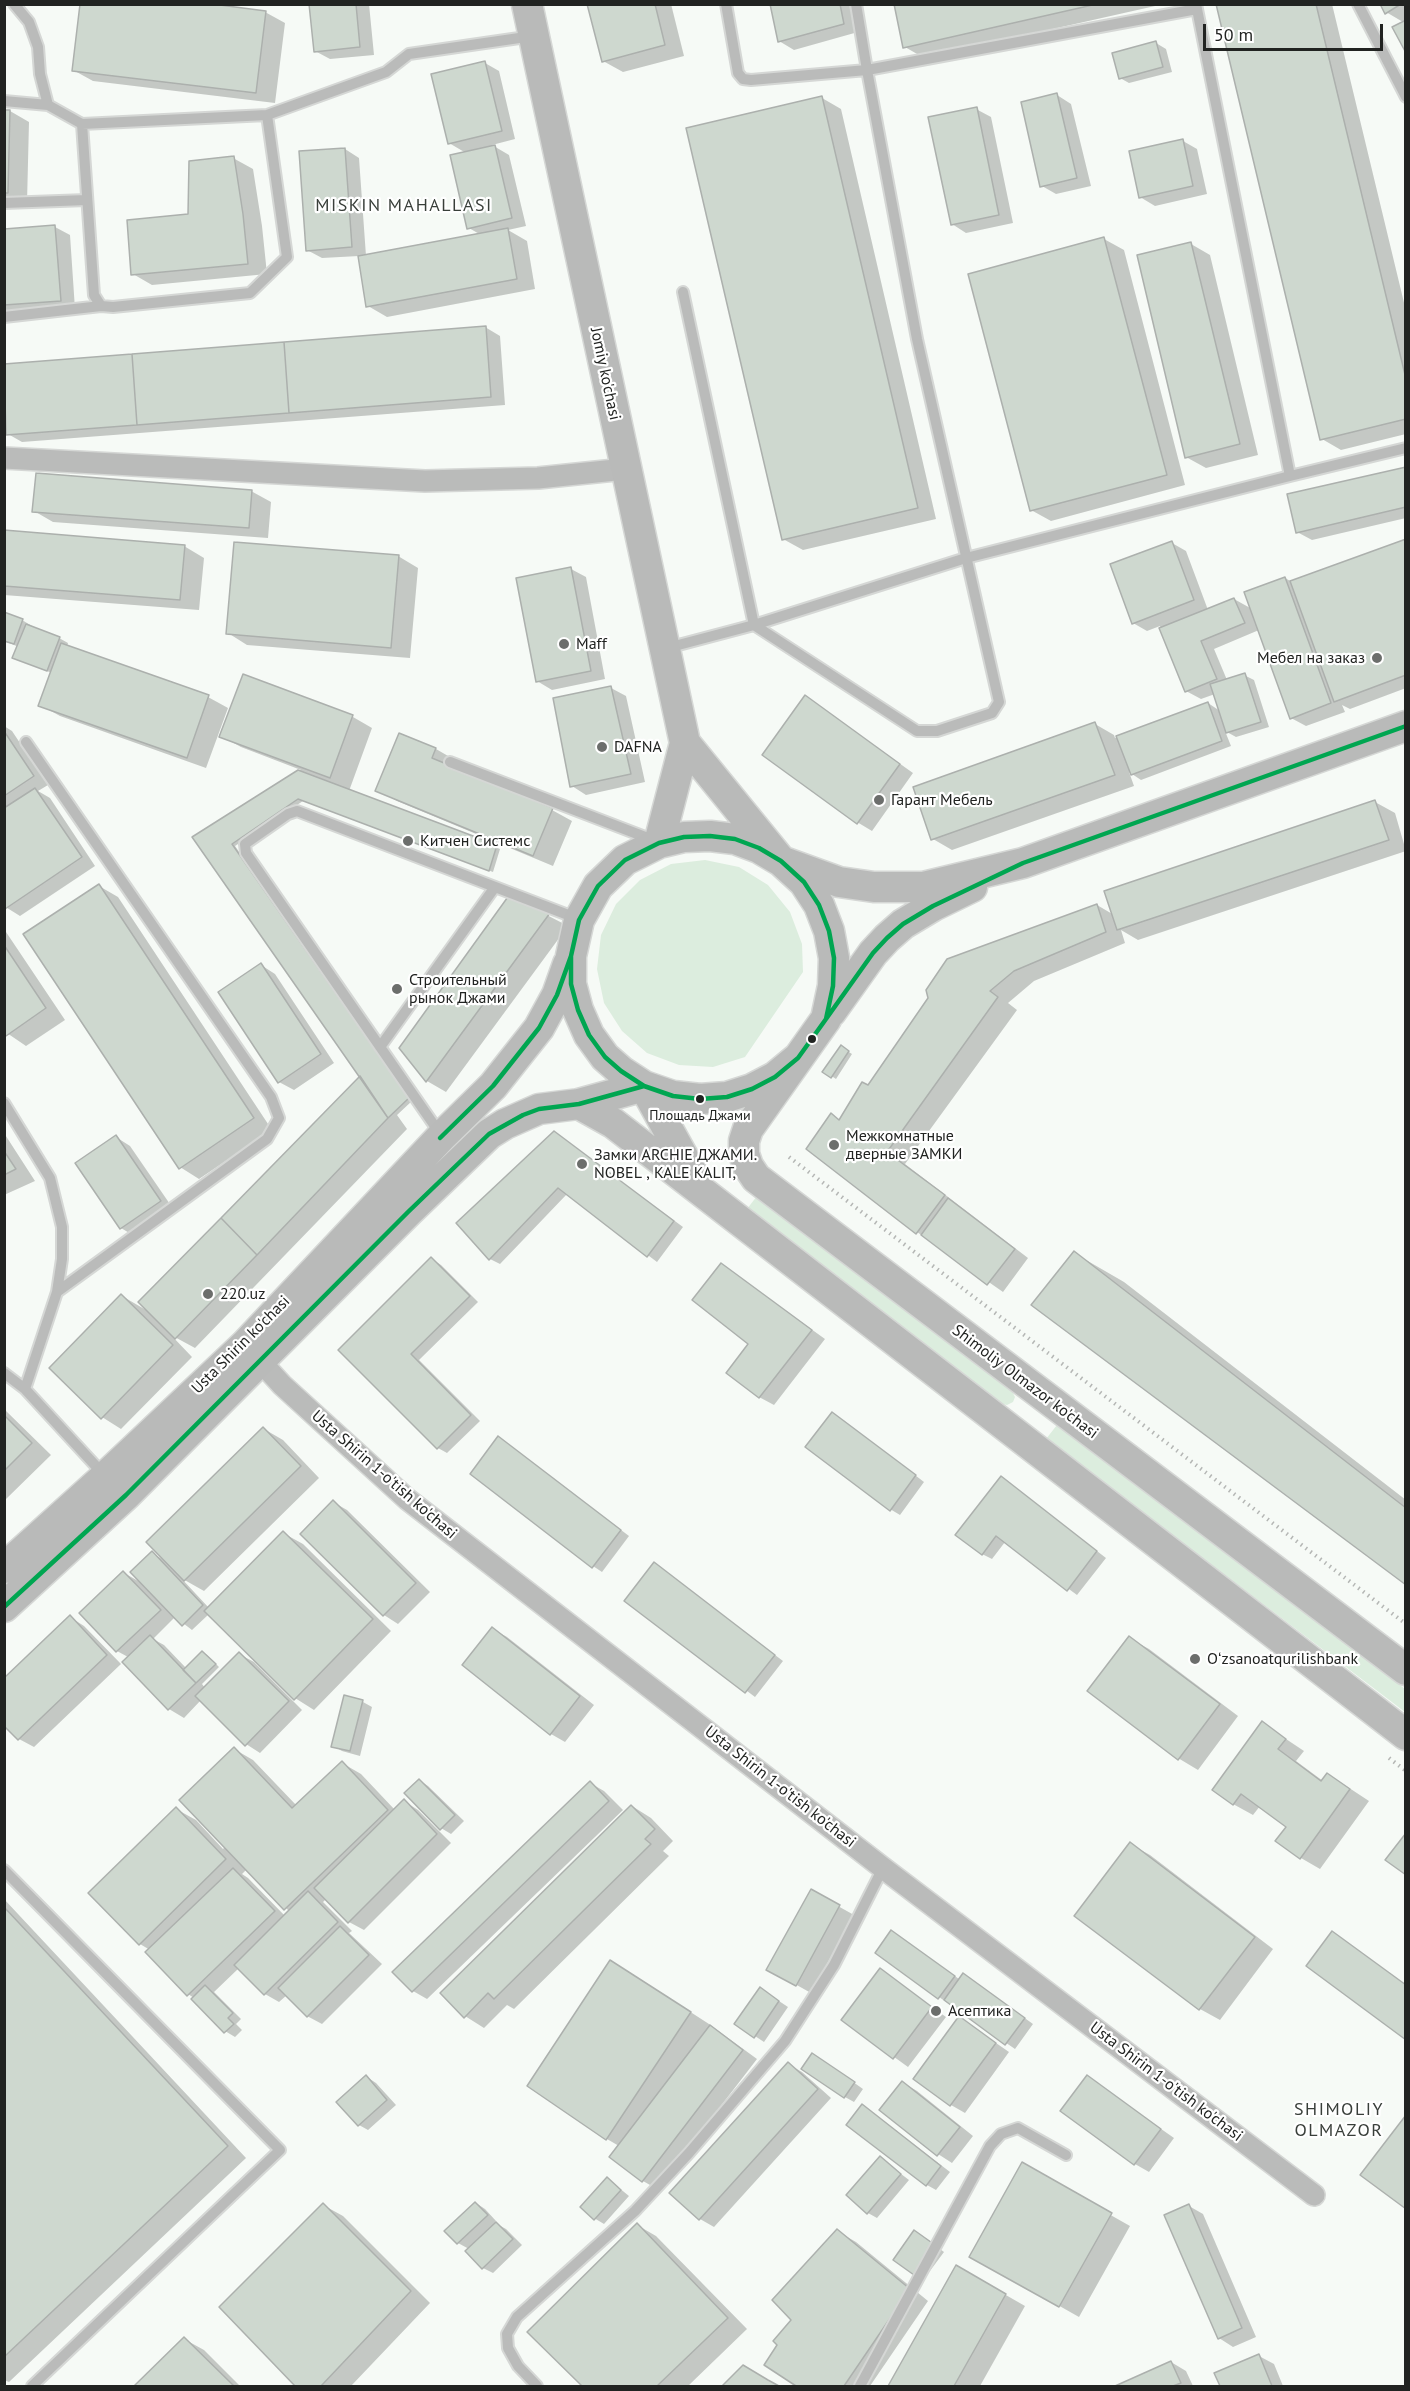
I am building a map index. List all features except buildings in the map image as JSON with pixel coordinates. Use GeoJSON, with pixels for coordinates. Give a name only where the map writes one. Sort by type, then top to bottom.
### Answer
{"type":"FeatureCollection","features":[{"type":"Feature","properties":{"kind":"main road","name":"Jomiy ko'chasi"},"geometry":{"type":"LineString","coordinates":[[527,4],[685,743]]}},
{"type":"Feature","properties":{"kind":"main road"},"geometry":{"type":"LineString","coordinates":[[1023,863],[923,887],[874,887],[839,882],[781,861],[759,848],[735,839],[710,836],[684,837],[659,843],[626,860],[598,886],[579,920],[571,957],[571,984],[578,1010],[589,1035],[605,1057],[644,1086],[673,1096],[700,1099],[727,1097],[752,1089],[776,1077],[798,1058],[873,952],[903,924],[933,906],[1023,863],[1406,726]]}},
{"type":"Feature","properties":{"kind":"main road"},"geometry":{"type":"LineString","coordinates":[[659,843],[685,743]]}},
{"type":"Feature","properties":{"kind":"main road"},"geometry":{"type":"LineString","coordinates":[[685,743],[781,861],[804,882],[819,905],[829,931],[834,958],[826,1019]]}},
{"type":"Feature","properties":{"kind":"main road","name":"Usta Shirin ko'chasi"},"geometry":{"type":"LineString","coordinates":[[4,1607],[116,1486],[253,1353],[408,1212],[493,1086],[539,1028],[557,995],[571,957]]}},
{"type":"Feature","properties":{"kind":"main road","name":"Shimoliy Olmazor ko'chasi"},"geometry":{"type":"LineString","coordinates":[[798,1058],[748,1129],[744,1141],[748,1166],[756,1178],[1406,1670]]}},
{"type":"Feature","properties":{"kind":"main road"},"geometry":{"type":"LineString","coordinates":[[644,1086],[704,1195]]}},
{"type":"Feature","properties":{"kind":"main road","name":"Usta Shirin ko'chasi"},"geometry":{"type":"LineString","coordinates":[[452,1148],[489,1134],[539,1109],[579,1104],[644,1086]]}},
{"type":"Feature","properties":{"kind":"main road"},"geometry":{"type":"LineString","coordinates":[[579,1104],[613,1123],[1406,1736]]}},
{"type":"Feature","properties":{"kind":"main road"},"geometry":{"type":"LineString","coordinates":[[1016,1435],[1044,1396]]}},
{"type":"Feature","properties":{"kind":"main road","name":"Usta Shirin ko'chasi"},"geometry":{"type":"LineString","coordinates":[[4,1568],[116,1486]]}},
{"type":"Feature","properties":{"kind":"street"},"geometry":{"type":"LineString","coordinates":[[4,459],[425,481],[538,478],[625,469]]}},
{"type":"Feature","properties":{"kind":"street","name":"Usta Shirin 1-o'tish ko'chasi"},"geometry":{"type":"LineString","coordinates":[[253,1353],[282,1385],[407,1499],[883,1868],[1314,2195]]}},
{"type":"Feature","properties":{"kind":"lane"},"geometry":{"type":"LineString","coordinates":[[14,4],[29,22],[38,47],[40,74],[48,105]]}},
{"type":"Feature","properties":{"kind":"lane"},"geometry":{"type":"LineString","coordinates":[[726,4],[738,73],[743,79],[751,80],[867,70],[1197,7],[1290,476]]}},
{"type":"Feature","properties":{"kind":"lane"},"geometry":{"type":"LineString","coordinates":[[683,292],[754,625],[917,731],[928,732],[992,713],[999,702],[917,339],[856,4]]}},
{"type":"Feature","properties":{"kind":"lane"},"geometry":{"type":"LineString","coordinates":[[1358,4],[1406,97]]}},
{"type":"Feature","properties":{"kind":"lane"},"geometry":{"type":"LineString","coordinates":[[4,102],[48,105],[82,124],[267,115],[386,72],[409,54],[533,36]]}},
{"type":"Feature","properties":{"kind":"lane"},"geometry":{"type":"LineString","coordinates":[[4,316],[250,293],[287,257],[267,115]]}},
{"type":"Feature","properties":{"kind":"lane"},"geometry":{"type":"LineString","coordinates":[[82,124],[94,295],[101,306]]}},
{"type":"Feature","properties":{"kind":"lane"},"geometry":{"type":"LineString","coordinates":[[4,203],[87,200]]}},
{"type":"Feature","properties":{"kind":"lane"},"geometry":{"type":"LineString","coordinates":[[664,649],[754,625],[966,558],[1406,448]]}},
{"type":"Feature","properties":{"kind":"lane"},"geometry":{"type":"LineString","coordinates":[[26,742],[271,1097],[279,1118],[267,1139],[57,1292]]}},
{"type":"Feature","properties":{"kind":"lane"},"geometry":{"type":"LineString","coordinates":[[450,762],[659,843]]}},
{"type":"Feature","properties":{"kind":"lane"},"geometry":{"type":"LineString","coordinates":[[452,1148],[246,853],[245,844],[288,814],[297,811],[579,920]]}},
{"type":"Feature","properties":{"kind":"lane"},"geometry":{"type":"LineString","coordinates":[[380,1047],[495,887]]}},
{"type":"Feature","properties":{"kind":"lane"},"geometry":{"type":"LineString","coordinates":[[4,1103],[50,1178],[62,1227],[62,1259],[57,1292],[26,1389]]}},
{"type":"Feature","properties":{"kind":"lane"},"geometry":{"type":"LineString","coordinates":[[4,1373],[26,1389],[116,1486]]}},
{"type":"Feature","properties":{"kind":"lane"},"geometry":{"type":"LineString","coordinates":[[537,2386],[518,2366],[508,2348],[507,2334],[517,2317],[635,2211],[689,2153],[785,2041],[834,1965],[883,1868]]}},
{"type":"Feature","properties":{"kind":"lane"},"geometry":{"type":"LineString","coordinates":[[4,1870],[280,2150],[32,2386]]}},
{"type":"Feature","properties":{"kind":"lane"},"geometry":{"type":"LineString","coordinates":[[861,2386],[990,2146],[1001,2134],[1018,2128],[1066,2156]]}},
{"type":"Feature","properties":{"kind":"path"},"geometry":{"type":"LineString","coordinates":[[789,1157],[1406,1624]]}},
{"type":"Feature","properties":{"kind":"green space","name":"Площадь Джами"},"geometry":{"type":"Polygon","coordinates":[[[705,860],[739,867],[768,885],[790,912],[802,944],[803,972],[745,1057],[713,1067],[679,1065],[647,1053],[622,1031],[604,1003],[597,969],[601,935],[616,904],[640,880],[671,864],[705,860]]]}},
{"type":"Feature","properties":{"kind":"green space"},"geometry":{"type":"Polygon","coordinates":[[[757,1196],[1012,1391],[1015,1397],[1013,1402],[1007,1405],[1002,1404],[747,1209],[757,1196]]]}},
{"type":"Feature","properties":{"kind":"green space"},"geometry":{"type":"Polygon","coordinates":[[[1057,1425],[1405,1689],[1405,1712],[1046,1439],[1057,1425]]]}},
{"type":"Feature","properties":{"kind":"transit line"},"geometry":{"type":"LineString","coordinates":[[826,1019],[873,953],[887,938],[903,924],[933,906],[1023,863],[1406,726]]}},
{"type":"Feature","properties":{"kind":"transit line"},"geometry":{"type":"LineString","coordinates":[[798,1058],[775,1077],[752,1089],[727,1097],[700,1099],[673,1096],[644,1086],[621,1071],[605,1057],[589,1035],[578,1010],[571,984],[571,956],[579,920],[598,886],[625,860],[659,843],[684,837],[710,836],[735,839],[759,848],[781,861],[804,882],[819,905],[829,931],[834,958],[833,986],[826,1019]]}},
{"type":"Feature","properties":{"kind":"transit line"},"geometry":{"type":"LineString","coordinates":[[440,1138],[493,1086],[539,1028],[557,995],[571,956]]}},
{"type":"Feature","properties":{"kind":"transit line"},"geometry":{"type":"LineString","coordinates":[[798,1058],[826,1019]]}},
{"type":"Feature","properties":{"kind":"transit line"},"geometry":{"type":"LineString","coordinates":[[798,1058],[826,1019]]}},
{"type":"Feature","properties":{"kind":"transit line"},"geometry":{"type":"LineString","coordinates":[[4,1607],[126,1495],[408,1212],[489,1134],[539,1109],[579,1104],[644,1086]]}},
{"type":"Feature","properties":{"kind":"place","name":"Maff"},"geometry":{"type":"Point","coordinates":[564,644]}},
{"type":"Feature","properties":{"kind":"place","name":"Мебел на заказ"},"geometry":{"type":"Point","coordinates":[1377,658]}},
{"type":"Feature","properties":{"kind":"place","name":"DAFNA"},"geometry":{"type":"Point","coordinates":[602,747]}},
{"type":"Feature","properties":{"kind":"place","name":"Гарант Мебель"},"geometry":{"type":"Point","coordinates":[879,800]}},
{"type":"Feature","properties":{"kind":"place","name":"Китчен Системс"},"geometry":{"type":"Point","coordinates":[408,841]}},
{"type":"Feature","properties":{"kind":"place","name":"Строительный рынок Джами"},"geometry":{"type":"Point","coordinates":[397,989]}},
{"type":"Feature","properties":{"kind":"place","name":"Площадь Джами"},"geometry":{"type":"Point","coordinates":[700,1099]}},
{"type":"Feature","properties":{"kind":"place","name":"Межкомнатные дверные ЗАМКИ"},"geometry":{"type":"Point","coordinates":[834,1145]}},
{"type":"Feature","properties":{"kind":"place","name":"Замки ARCHIE ДЖАМИ. NOBEL , KALE KALIT,"},"geometry":{"type":"Point","coordinates":[582,1164]}},
{"type":"Feature","properties":{"kind":"place","name":"220.uz"},"geometry":{"type":"Point","coordinates":[208,1294]}},
{"type":"Feature","properties":{"kind":"place","name":"Oʻzsanoatqurilishbank"},"geometry":{"type":"Point","coordinates":[1195,1659]}},
{"type":"Feature","properties":{"kind":"place","name":"Асептика"},"geometry":{"type":"Point","coordinates":[936,2011]}},
{"type":"Feature","properties":{"kind":"district","name":"MISKIN MAHALLASI"},"geometry":{"type":"Point","coordinates":[404,206]}},
{"type":"Feature","properties":{"kind":"district","name":"SHIMOLIY OLMAZOR"},"geometry":{"type":"Point","coordinates":[1339,2120]}}]}
